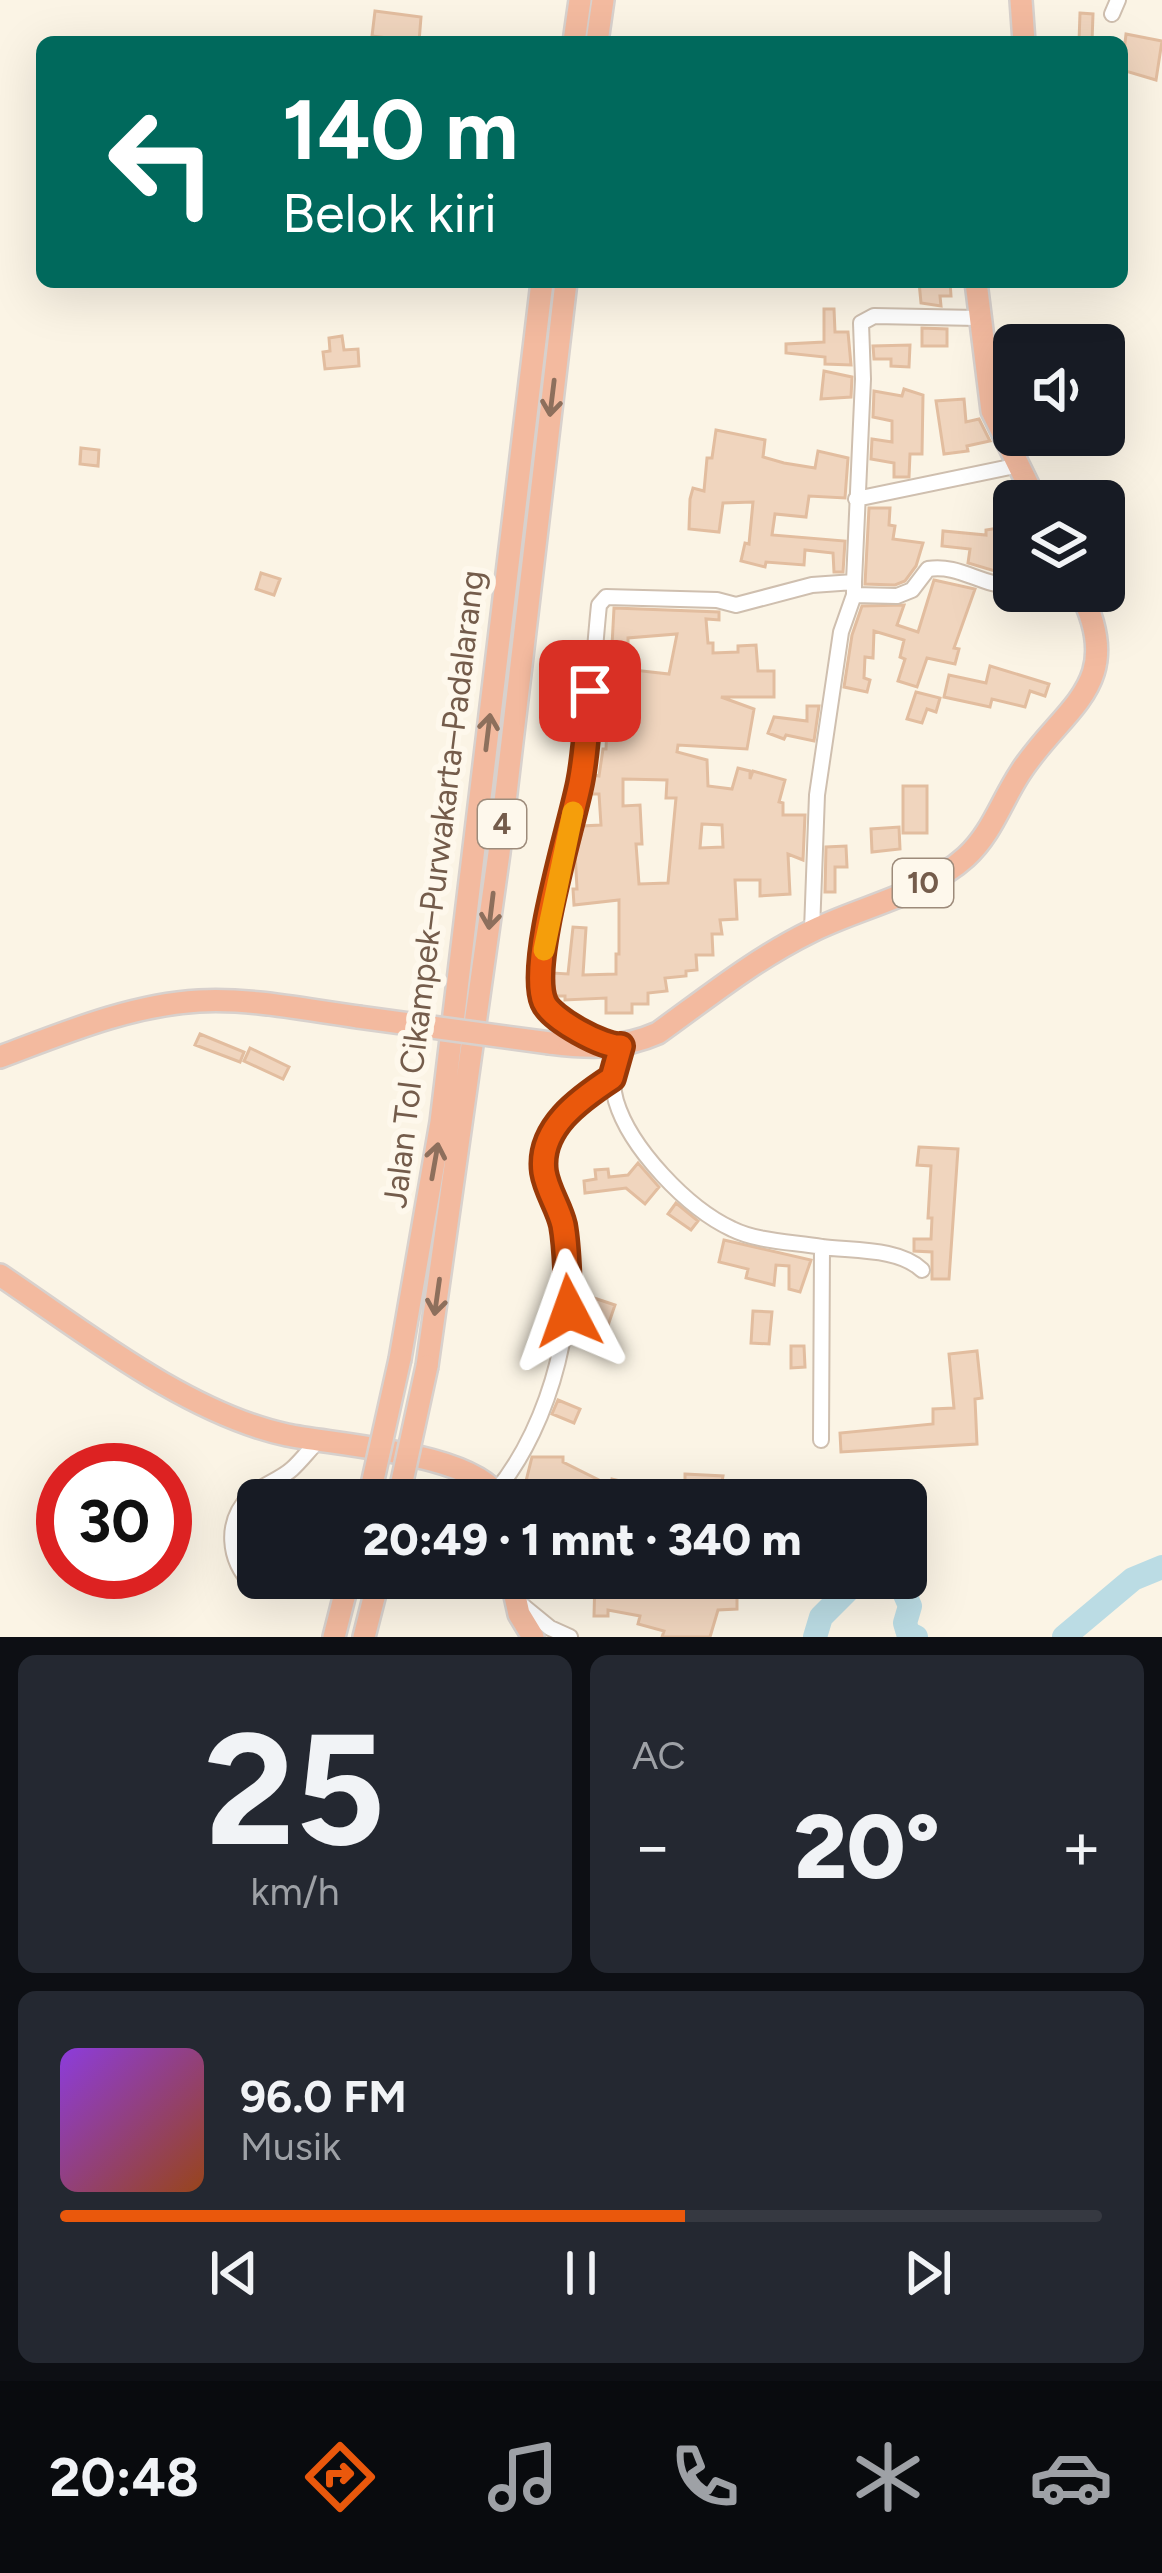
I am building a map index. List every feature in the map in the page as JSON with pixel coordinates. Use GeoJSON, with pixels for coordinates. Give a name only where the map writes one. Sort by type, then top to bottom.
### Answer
{"type":"FeatureCollection","features":[{"type":"Feature","properties":{"kind":"highway"},"geometry":{"type":"LineString","coordinates":[[575,36],[580,0]]}},
{"type":"Feature","properties":{"kind":"highway"},"geometry":{"type":"LineString","coordinates":[[598,36],[603,0]]}},
{"type":"Feature","properties":{"kind":"highway"},"geometry":{"type":"LineString","coordinates":[[1021,0],[1024,36]]}},
{"type":"Feature","properties":{"kind":"highway","name":"Jalan Tol Cikampek–Purwakarta–Padalarang"},"geometry":{"type":"LineString","coordinates":[[373,1479],[400,1359],[441,1122],[541,288]]}},
{"type":"Feature","properties":{"kind":"highway","name":"Jalan Tol Cikampek–Purwakarta–Padalarang"},"geometry":{"type":"LineString","coordinates":[[403,1479],[427,1366],[499,853],[565,288]]}},
{"type":"Feature","properties":{"kind":"highway"},"geometry":{"type":"LineString","coordinates":[[976,288],[992,410],[1027,480]]}},
{"type":"Feature","properties":{"kind":"highway","name":"10"},"geometry":{"type":"LineString","coordinates":[[0,1057],[98,1022],[183,1003],[230,1001],[550,1043],[614,1047],[658,1033],[731,978],[812,930],[964,859],[993,826],[1020,774],[1070,716],[1092,677],[1093,626],[1088,612]]}},
{"type":"Feature","properties":{"kind":"highway"},"geometry":{"type":"LineString","coordinates":[[0,1275],[162,1382],[244,1421],[319,1441],[438,1462],[478,1479]]}},
{"type":"Feature","properties":{"kind":"highway"},"geometry":{"type":"LineString","coordinates":[[335,1630],[343,1599]]}},
{"type":"Feature","properties":{"kind":"highway"},"geometry":{"type":"LineString","coordinates":[[364,1634],[373,1599]]}},
{"type":"Feature","properties":{"kind":"highway"},"geometry":{"type":"LineString","coordinates":[[517,1599],[533,1637]]}},
{"type":"Feature","properties":{"kind":"street"},"geometry":{"type":"LineString","coordinates":[[812,930],[817,795],[842,632],[854,588],[861,323],[874,316],[978,318]]}},
{"type":"Feature","properties":{"kind":"street"},"geometry":{"type":"LineString","coordinates":[[856,499],[1020,464]]}},
{"type":"Feature","properties":{"kind":"street"},"geometry":{"type":"LineString","coordinates":[[922,1270],[913,1261],[896,1256],[734,1231],[703,1210],[649,1158],[616,1102],[614,1047],[544,1005],[541,976],[581,778],[599,605],[606,597],[716,600],[736,605],[812,584],[897,596],[912,590],[928,569],[946,567],[993,586]]}},
{"type":"Feature","properties":{"kind":"street"},"geometry":{"type":"LineString","coordinates":[[507,1479],[545,1407],[569,1311],[562,1221],[544,1174],[548,1142],[555,1126],[583,1098],[612,1078]]}},
{"type":"Feature","properties":{"kind":"street"},"geometry":{"type":"LineString","coordinates":[[821,1440],[822,1246]]}},
{"type":"Feature","properties":{"kind":"street"},"geometry":{"type":"LineString","coordinates":[[278,1479],[319,1441]]}},
{"type":"Feature","properties":{"kind":"street"},"geometry":{"type":"LineString","coordinates":[[237,1515],[232,1534],[237,1563]]}},
{"type":"Feature","properties":{"kind":"street"},"geometry":{"type":"LineString","coordinates":[[522,1599],[550,1628],[570,1637]]}},
{"type":"Feature","properties":{"kind":"building"},"geometry":{"type":"Polygon","coordinates":[[[375,11],[421,17],[419,36],[372,36],[375,11]]]}},
{"type":"Feature","properties":{"kind":"building"},"geometry":{"type":"Polygon","coordinates":[[[1080,13],[1093,14],[1092,36],[1079,36],[1080,13]]]}},
{"type":"Feature","properties":{"kind":"building"},"geometry":{"type":"Polygon","coordinates":[[[1126,36],[1162,41],[1156,80],[1128,72],[1126,36]]]}},
{"type":"Feature","properties":{"kind":"building"},"geometry":{"type":"Polygon","coordinates":[[[920,288],[950,288],[951,296],[940,296],[941,306],[921,303],[920,288]]]}},
{"type":"Feature","properties":{"kind":"building"},"geometry":{"type":"Polygon","coordinates":[[[824,309],[834,309],[835,332],[848,332],[851,365],[825,364],[825,357],[786,353],[786,344],[824,342],[824,309]]]}},
{"type":"Feature","properties":{"kind":"building"},"geometry":{"type":"Polygon","coordinates":[[[922,328],[947,329],[947,346],[922,346],[922,328]]]}},
{"type":"Feature","properties":{"kind":"building"},"geometry":{"type":"Polygon","coordinates":[[[342,336],[344,350],[358,349],[359,366],[325,369],[323,352],[330,351],[329,338],[342,336]]]}},
{"type":"Feature","properties":{"kind":"building"},"geometry":{"type":"Polygon","coordinates":[[[910,345],[909,367],[891,366],[891,359],[874,359],[873,346],[910,345]]]}},
{"type":"Feature","properties":{"kind":"building"},"geometry":{"type":"Polygon","coordinates":[[[824,371],[852,377],[851,397],[821,399],[824,371]]]}},
{"type":"Feature","properties":{"kind":"building"},"geometry":{"type":"Polygon","coordinates":[[[904,389],[923,395],[922,454],[910,454],[909,477],[894,477],[894,463],[871,459],[872,439],[892,442],[892,421],[873,417],[874,391],[902,396],[904,389]]]}},
{"type":"Feature","properties":{"kind":"building"},"geometry":{"type":"Polygon","coordinates":[[[964,399],[966,422],[979,419],[990,441],[967,446],[968,451],[944,454],[936,401],[964,399]]]}},
{"type":"Feature","properties":{"kind":"building"},"geometry":{"type":"Polygon","coordinates":[[[716,430],[765,440],[763,457],[784,463],[815,468],[818,451],[848,458],[845,498],[809,496],[806,517],[775,514],[772,535],[845,541],[843,572],[834,572],[833,553],[805,550],[804,565],[766,562],[765,567],[741,561],[745,543],[749,544],[753,502],[723,503],[719,532],[689,529],[693,488],[704,491],[716,430]]]}},
{"type":"Feature","properties":{"kind":"building"},"geometry":{"type":"Polygon","coordinates":[[[81,448],[99,450],[98,466],[80,464],[81,448]]]}},
{"type":"Feature","properties":{"kind":"building"},"geometry":{"type":"Polygon","coordinates":[[[869,508],[890,508],[893,539],[923,543],[905,581],[865,584],[869,508]]]}},
{"type":"Feature","properties":{"kind":"building"},"geometry":{"type":"Polygon","coordinates":[[[993,529],[993,570],[968,563],[970,549],[942,546],[943,531],[986,535],[986,530],[993,529]]]}},
{"type":"Feature","properties":{"kind":"building"},"geometry":{"type":"Polygon","coordinates":[[[261,573],[280,579],[274,595],[256,589],[261,573]]]}},
{"type":"Feature","properties":{"kind":"building"},"geometry":{"type":"Polygon","coordinates":[[[934,580],[975,589],[954,648],[959,649],[955,664],[927,658],[917,687],[898,681],[905,659],[900,657],[904,640],[874,631],[873,658],[865,657],[864,678],[870,680],[867,692],[844,687],[862,606],[904,605],[897,625],[918,632],[934,580]]]}},
{"type":"Feature","properties":{"kind":"building"},"geometry":{"type":"Polygon","coordinates":[[[614,608],[719,612],[719,620],[706,619],[713,653],[756,645],[758,671],[774,671],[774,697],[721,697],[754,709],[747,749],[678,745],[677,752],[707,760],[708,786],[732,789],[738,768],[750,771],[750,779],[753,771],[785,780],[779,802],[783,815],[805,815],[803,860],[788,854],[790,894],[760,896],[760,880],[735,880],[737,919],[720,920],[722,934],[712,934],[713,955],[696,955],[697,970],[665,978],[667,991],[648,993],[648,1004],[632,1004],[632,1013],[606,1013],[606,998],[565,1000],[565,996],[555,996],[553,978],[553,973],[568,974],[573,927],[586,928],[583,975],[616,974],[619,900],[574,905],[573,889],[577,889],[575,851],[582,826],[601,825],[599,794],[590,794],[606,749],[607,726],[600,725],[605,664],[611,664],[614,608]],[[677,634],[628,638],[628,663],[633,670],[669,674],[677,634]],[[623,779],[623,806],[640,805],[639,884],[668,883],[676,798],[666,798],[667,780],[623,779]],[[702,824],[700,848],[723,847],[722,825],[702,824]]]}},
{"type":"Feature","properties":{"kind":"building"},"geometry":{"type":"Polygon","coordinates":[[[990,666],[1049,684],[1045,696],[1030,691],[1025,707],[992,699],[990,707],[944,697],[949,675],[986,683],[990,666]]]}},
{"type":"Feature","properties":{"kind":"building"},"geometry":{"type":"Polygon","coordinates":[[[916,692],[940,698],[936,712],[927,709],[922,723],[907,719],[916,692]]]}},
{"type":"Feature","properties":{"kind":"building"},"geometry":{"type":"Polygon","coordinates":[[[807,706],[819,706],[814,741],[768,733],[774,717],[807,721],[807,706]]]}},
{"type":"Feature","properties":{"kind":"building"},"geometry":{"type":"Polygon","coordinates":[[[903,786],[927,786],[927,833],[903,833],[903,786]]]}},
{"type":"Feature","properties":{"kind":"building"},"geometry":{"type":"Polygon","coordinates":[[[899,827],[900,849],[872,852],[871,829],[899,827]]]}},
{"type":"Feature","properties":{"kind":"building"},"geometry":{"type":"Polygon","coordinates":[[[846,846],[847,867],[835,867],[835,892],[825,892],[826,847],[846,846]]]}},
{"type":"Feature","properties":{"kind":"building"},"geometry":{"type":"Polygon","coordinates":[[[200,1034],[244,1052],[240,1062],[195,1045],[200,1034]]]}},
{"type":"Feature","properties":{"kind":"building"},"geometry":{"type":"Polygon","coordinates":[[[250,1048],[289,1067],[283,1079],[244,1061],[250,1048]]]}},
{"type":"Feature","properties":{"kind":"building"},"geometry":{"type":"Polygon","coordinates":[[[919,1147],[958,1149],[949,1279],[932,1279],[932,1252],[914,1251],[914,1239],[931,1239],[931,1166],[917,1165],[919,1147]]]}},
{"type":"Feature","properties":{"kind":"building"},"geometry":{"type":"Polygon","coordinates":[[[638,1163],[659,1187],[645,1204],[626,1188],[585,1193],[584,1181],[596,1179],[595,1170],[608,1169],[609,1177],[628,1175],[638,1163]]]}},
{"type":"Feature","properties":{"kind":"building"},"geometry":{"type":"Polygon","coordinates":[[[676,1203],[698,1221],[691,1230],[668,1214],[676,1203]]]}},
{"type":"Feature","properties":{"kind":"building"},"geometry":{"type":"Polygon","coordinates":[[[724,1240],[811,1260],[800,1292],[789,1289],[789,1266],[776,1265],[774,1285],[746,1278],[748,1269],[719,1262],[724,1240]]]}},
{"type":"Feature","properties":{"kind":"building"},"geometry":{"type":"Polygon","coordinates":[[[579,1293],[615,1305],[602,1343],[578,1336],[585,1313],[578,1311],[579,1293]]]}},
{"type":"Feature","properties":{"kind":"building"},"geometry":{"type":"Polygon","coordinates":[[[753,1311],[772,1312],[769,1344],[751,1343],[753,1311]]]}},
{"type":"Feature","properties":{"kind":"building"},"geometry":{"type":"Polygon","coordinates":[[[791,1346],[804,1346],[805,1367],[791,1368],[791,1346]]]}},
{"type":"Feature","properties":{"kind":"building"},"geometry":{"type":"Polygon","coordinates":[[[977,1351],[982,1398],[975,1399],[977,1444],[841,1452],[840,1433],[933,1424],[933,1409],[954,1408],[949,1354],[977,1351]]]}},
{"type":"Feature","properties":{"kind":"building"},"geometry":{"type":"Polygon","coordinates":[[[558,1400],[580,1409],[574,1423],[552,1414],[558,1400]]]}},
{"type":"Feature","properties":{"kind":"building"},"geometry":{"type":"Polygon","coordinates":[[[532,1457],[563,1457],[563,1462],[597,1479],[526,1479],[532,1457]]]}},
{"type":"Feature","properties":{"kind":"building"},"geometry":{"type":"Polygon","coordinates":[[[685,1474],[723,1476],[722,1479],[685,1479],[685,1474]]]}},
{"type":"Feature","properties":{"kind":"building"},"geometry":{"type":"Polygon","coordinates":[[[594,1599],[737,1599],[737,1609],[718,1610],[710,1637],[662,1637],[664,1631],[638,1624],[640,1616],[608,1610],[608,1616],[594,1616],[594,1599]]]}},
{"type":"Feature","properties":{"kind":"waterway"},"geometry":{"type":"LineString","coordinates":[[1064,1637],[1133,1579],[1162,1567]]}},
{"type":"Feature","properties":{"kind":"waterway"},"geometry":{"type":"LineString","coordinates":[[815,1637],[821,1617],[839,1599]]}},
{"type":"Feature","properties":{"kind":"waterway"},"geometry":{"type":"LineString","coordinates":[[907,1599],[910,1606],[905,1623],[908,1633],[916,1637]]}},
{"type":"Feature","properties":{"kind":"slow traffic"},"geometry":{"type":"LineString","coordinates":[[544,950],[573,812]]}},
{"type":"Feature","properties":{"kind":"route"},"geometry":{"type":"LineString","coordinates":[[569,1311],[562,1221],[544,1174],[544,1157],[555,1126],[612,1078],[621,1046],[607,1047],[553,1013],[544,1005],[542,993],[547,929],[581,778],[590,691]]}}]}
